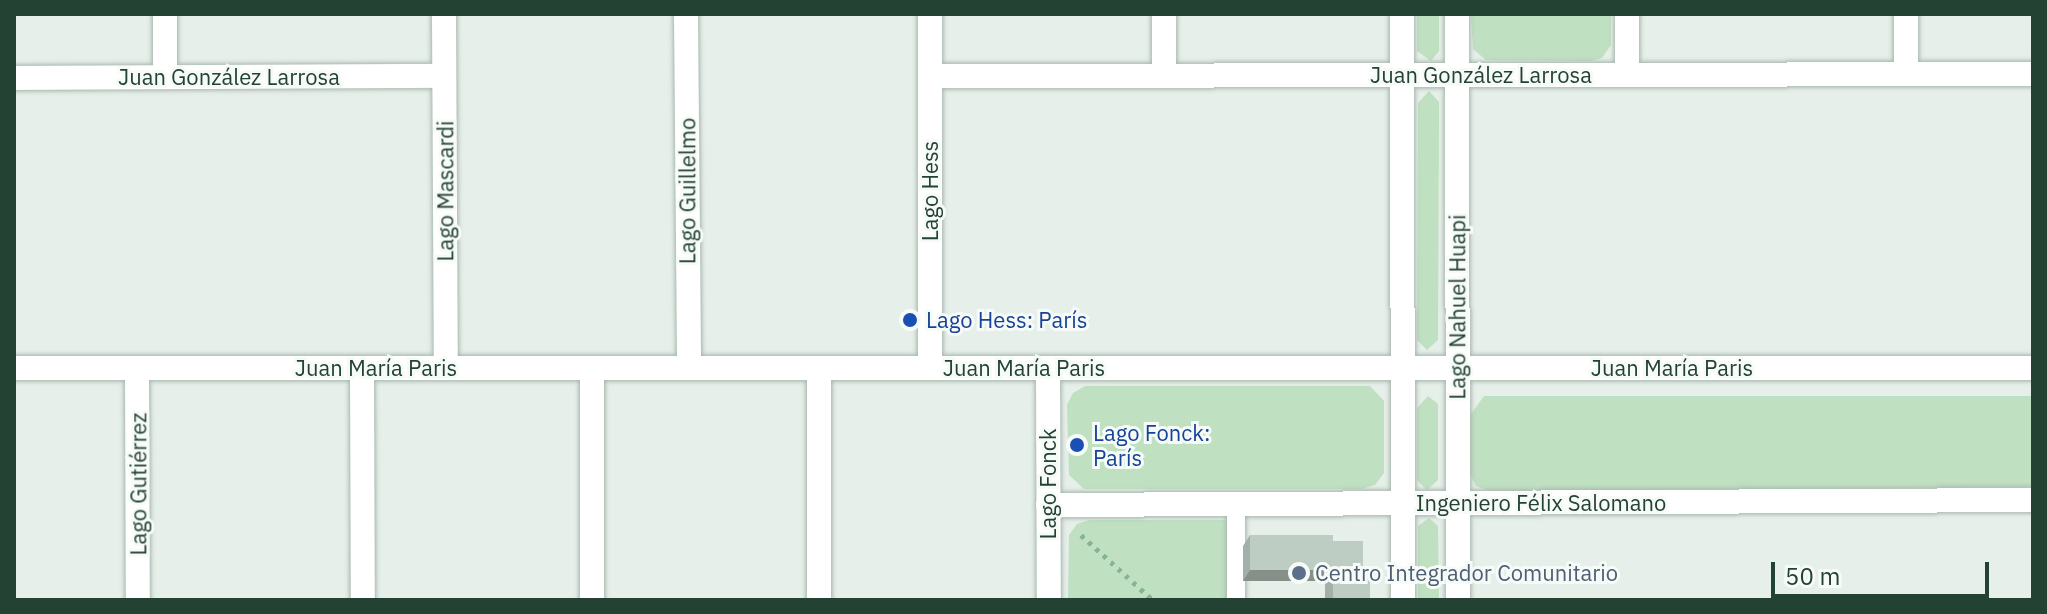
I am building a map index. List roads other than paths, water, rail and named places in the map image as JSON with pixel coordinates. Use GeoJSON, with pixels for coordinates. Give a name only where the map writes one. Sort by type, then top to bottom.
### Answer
{"type":"FeatureCollection","features":[{"type":"Feature","properties":{"kind":"street"},"geometry":{"type":"LineString","coordinates":[[165,14],[165,77]]}},
{"type":"Feature","properties":{"kind":"street","name":"Lago Mascardi"},"geometry":{"type":"LineString","coordinates":[[444,14],[446,368]]}},
{"type":"Feature","properties":{"kind":"street","name":"Lago Guillelmo"},"geometry":{"type":"LineString","coordinates":[[686,14],[689,368]]}},
{"type":"Feature","properties":{"kind":"street","name":"Lago Hess"},"geometry":{"type":"LineString","coordinates":[[930,14],[930,368]]}},
{"type":"Feature","properties":{"kind":"street"},"geometry":{"type":"LineString","coordinates":[[1164,14],[1164,76]]}},
{"type":"Feature","properties":{"kind":"street"},"geometry":{"type":"LineString","coordinates":[[1402,14],[1403,600]]}},
{"type":"Feature","properties":{"kind":"street","name":"Lago Nahuel Huapi"},"geometry":{"type":"LineString","coordinates":[[1457,14],[1458,600]]}},
{"type":"Feature","properties":{"kind":"street"},"geometry":{"type":"LineString","coordinates":[[1627,14],[1627,75]]}},
{"type":"Feature","properties":{"kind":"street"},"geometry":{"type":"LineString","coordinates":[[1906,14],[1906,74]]}},
{"type":"Feature","properties":{"kind":"street","name":"Juan González Larrosa"},"geometry":{"type":"LineString","coordinates":[[930,76],[2033,74]]}},
{"type":"Feature","properties":{"kind":"street","name":"Juan González Larrosa"},"geometry":{"type":"LineString","coordinates":[[14,78],[444,76]]}},
{"type":"Feature","properties":{"kind":"street","name":"Juan María Paris"},"geometry":{"type":"LineString","coordinates":[[14,368],[2033,368]]}},
{"type":"Feature","properties":{"kind":"street","name":"Lago Gutiérrez"},"geometry":{"type":"LineString","coordinates":[[137,368],[138,600]]}},
{"type":"Feature","properties":{"kind":"street"},"geometry":{"type":"LineString","coordinates":[[362,368],[363,600]]}},
{"type":"Feature","properties":{"kind":"street"},"geometry":{"type":"LineString","coordinates":[[592,368],[592,600]]}},
{"type":"Feature","properties":{"kind":"street"},"geometry":{"type":"LineString","coordinates":[[819,368],[819,600]]}},
{"type":"Feature","properties":{"kind":"street","name":"Lago Fonck"},"geometry":{"type":"LineString","coordinates":[[1048,368],[1049,600]]}},
{"type":"Feature","properties":{"kind":"street","name":"Ingeniero Félix Salomano"},"geometry":{"type":"LineString","coordinates":[[1048,505],[2033,500]]}},
{"type":"Feature","properties":{"kind":"lane"},"geometry":{"type":"LineString","coordinates":[[1236,504],[1236,600]]}},
{"type":"Feature","properties":{"kind":"place","name":"Lago Hess: París"},"geometry":{"type":"Point","coordinates":[910,320]}},
{"type":"Feature","properties":{"kind":"place","name":"Lago Fonck: París"},"geometry":{"type":"Point","coordinates":[1077,445]}},
{"type":"Feature","properties":{"kind":"place","name":"Centro Integrador Comunitario"},"geometry":{"type":"Point","coordinates":[1299,573]}}]}
